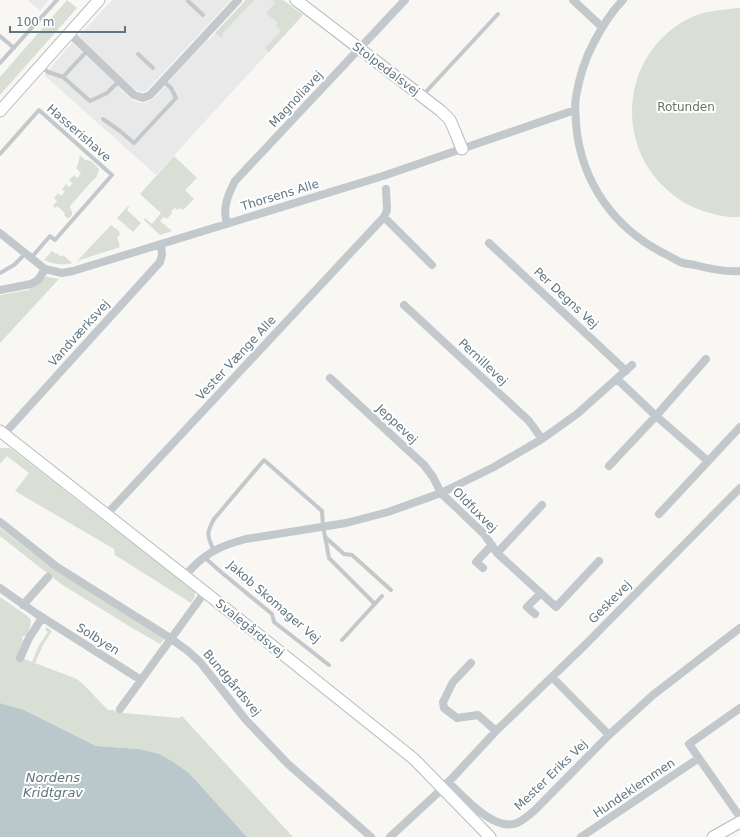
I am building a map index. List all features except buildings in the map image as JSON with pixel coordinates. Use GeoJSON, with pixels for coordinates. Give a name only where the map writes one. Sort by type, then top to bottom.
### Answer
{"type":"FeatureCollection","features":[{"type":"Feature","properties":{"kind":"street"},"geometry":{"type":"LineString","coordinates":[[0,111],[99,0]]}},
{"type":"Feature","properties":{"kind":"street"},"geometry":{"type":"LineString","coordinates":[[69,33],[134,95],[143,98],[150,95],[238,0]]}},
{"type":"Feature","properties":{"kind":"street","name":"Stolpedalsvej"},"geometry":{"type":"LineString","coordinates":[[296,0],[441,111],[450,120],[462,149]]}},
{"type":"Feature","properties":{"kind":"street","name":"Magnoliavej"},"geometry":{"type":"LineString","coordinates":[[227,224],[225,208],[228,194],[236,181],[405,0]]}},
{"type":"Feature","properties":{"kind":"street"},"geometry":{"type":"LineString","coordinates":[[573,0],[602,27]]}},
{"type":"Feature","properties":{"kind":"street"},"geometry":{"type":"LineString","coordinates":[[623,0],[602,27],[589,51],[581,74],[576,98],[575,110],[577,140],[595,190],[613,214],[632,234],[653,248],[682,262],[711,269],[734,272],[740,271]]}},
{"type":"Feature","properties":{"kind":"street","name":"Thorsens Alle"},"geometry":{"type":"LineString","coordinates":[[0,233],[45,269],[62,273],[73,271],[384,176],[575,110]]}},
{"type":"Feature","properties":{"kind":"street"},"geometry":{"type":"LineString","coordinates":[[386,189],[387,210],[384,218],[432,265]]}},
{"type":"Feature","properties":{"kind":"street","name":"Vester Vænge Alle"},"geometry":{"type":"LineString","coordinates":[[106,514],[384,218]]}},
{"type":"Feature","properties":{"kind":"street","name":"Per Degns Vej"},"geometry":{"type":"LineString","coordinates":[[489,243],[629,368]]}},
{"type":"Feature","properties":{"kind":"street","name":"Vandværksvej"},"geometry":{"type":"LineString","coordinates":[[1,434],[160,262],[162,255],[160,244]]}},
{"type":"Feature","properties":{"kind":"street"},"geometry":{"type":"LineString","coordinates":[[0,290],[32,284],[38,280],[45,269]]}},
{"type":"Feature","properties":{"kind":"street","name":"Pernillevej"},"geometry":{"type":"LineString","coordinates":[[404,305],[529,421],[542,439]]}},
{"type":"Feature","properties":{"kind":"street"},"geometry":{"type":"LineString","coordinates":[[609,466],[656,416],[706,359]]}},
{"type":"Feature","properties":{"kind":"street","name":"Jakob Skomager Vej"},"geometry":{"type":"LineString","coordinates":[[185,576],[192,567],[204,557],[232,543],[246,539],[346,523],[388,512],[441,493],[494,467],[542,439],[577,414],[629,368]]}},
{"type":"Feature","properties":{"kind":"street","name":"Jeppevej"},"geometry":{"type":"LineString","coordinates":[[330,378],[424,465],[441,493]]}},
{"type":"Feature","properties":{"kind":"street"},"geometry":{"type":"LineString","coordinates":[[617,379],[656,416],[708,461]]}},
{"type":"Feature","properties":{"kind":"street"},"geometry":{"type":"LineString","coordinates":[[659,514],[740,427]]}},
{"type":"Feature","properties":{"kind":"street","name":"Svalegårdsvej"},"geometry":{"type":"LineString","coordinates":[[1,434],[185,576],[414,759],[445,785],[490,837]]}},
{"type":"Feature","properties":{"kind":"street","name":"Geskevej"},"geometry":{"type":"LineString","coordinates":[[445,785],[496,731],[552,677],[740,488]]}},
{"type":"Feature","properties":{"kind":"street","name":"Oldfuxvej"},"geometry":{"type":"LineString","coordinates":[[441,493],[484,534],[497,553],[556,607],[599,561]]}},
{"type":"Feature","properties":{"kind":"street","name":"Oldfuxvej"},"geometry":{"type":"LineString","coordinates":[[497,553],[542,505]]}},
{"type":"Feature","properties":{"kind":"street","name":"Bundgårdsvej"},"geometry":{"type":"LineString","coordinates":[[0,522],[58,567],[188,651],[200,662],[246,720],[288,764],[371,837]]}},
{"type":"Feature","properties":{"kind":"street","name":"Oldfuxvej"},"geometry":{"type":"LineString","coordinates":[[483,568],[476,562],[492,545]]}},
{"type":"Feature","properties":{"kind":"street"},"geometry":{"type":"LineString","coordinates":[[23,605],[48,577]]}},
{"type":"Feature","properties":{"kind":"street","name":"Solbyen"},"geometry":{"type":"LineString","coordinates":[[0,588],[42,618],[140,680]]}},
{"type":"Feature","properties":{"kind":"street"},"geometry":{"type":"LineString","coordinates":[[120,709],[170,638],[205,592]]}},
{"type":"Feature","properties":{"kind":"street"},"geometry":{"type":"LineString","coordinates":[[535,614],[527,607],[541,593]]}},
{"type":"Feature","properties":{"kind":"street"},"geometry":{"type":"LineString","coordinates":[[20,658],[29,638],[42,618]]}},
{"type":"Feature","properties":{"kind":"street","name":"Mester Eriks Vej"},"geometry":{"type":"LineString","coordinates":[[445,785],[491,819],[506,825],[517,823],[526,818],[535,810],[609,735],[653,695],[740,628]]}},
{"type":"Feature","properties":{"kind":"street"},"geometry":{"type":"LineString","coordinates":[[471,663],[453,682],[443,702],[444,708],[457,718],[478,715],[496,731]]}},
{"type":"Feature","properties":{"kind":"street"},"geometry":{"type":"LineString","coordinates":[[552,677],[609,735]]}},
{"type":"Feature","properties":{"kind":"street"},"geometry":{"type":"LineString","coordinates":[[740,708],[689,744],[740,817]]}},
{"type":"Feature","properties":{"kind":"street","name":"Hundeklemmen"},"geometry":{"type":"LineString","coordinates":[[582,837],[699,758]]}},
{"type":"Feature","properties":{"kind":"street"},"geometry":{"type":"LineString","coordinates":[[390,837],[445,785]]}},
{"type":"Feature","properties":{"kind":"street"},"geometry":{"type":"LineString","coordinates":[[713,837],[740,822]]}},
{"type":"Feature","properties":{"kind":"lane"},"geometry":{"type":"LineString","coordinates":[[0,64],[57,0]]}},
{"type":"Feature","properties":{"kind":"lane"},"geometry":{"type":"LineString","coordinates":[[188,1],[203,15]]}},
{"type":"Feature","properties":{"kind":"lane"},"geometry":{"type":"LineString","coordinates":[[422,96],[498,14]]}},
{"type":"Feature","properties":{"kind":"lane"},"geometry":{"type":"LineString","coordinates":[[0,36],[14,48]]}},
{"type":"Feature","properties":{"kind":"lane"},"geometry":{"type":"LineString","coordinates":[[63,77],[87,51]]}},
{"type":"Feature","properties":{"kind":"lane"},"geometry":{"type":"LineString","coordinates":[[138,54],[153,68]]}},
{"type":"Feature","properties":{"kind":"lane"},"geometry":{"type":"LineString","coordinates":[[41,65],[48,72],[63,77],[90,101],[107,93],[119,81]]}},
{"type":"Feature","properties":{"kind":"lane"},"geometry":{"type":"LineString","coordinates":[[103,119],[134,143],[176,98],[171,88],[163,81]]}},
{"type":"Feature","properties":{"kind":"lane","name":"Hasserishave"},"geometry":{"type":"LineString","coordinates":[[0,154],[39,110],[112,175],[55,240],[50,236],[28,256]]}},
{"type":"Feature","properties":{"kind":"lane"},"geometry":{"type":"LineString","coordinates":[[0,273],[28,256]]}},
{"type":"Feature","properties":{"kind":"lane"},"geometry":{"type":"LineString","coordinates":[[214,551],[208,537],[208,528],[264,460],[322,511],[323,526],[329,558],[375,604]]}},
{"type":"Feature","properties":{"kind":"lane"},"geometry":{"type":"LineString","coordinates":[[325,536],[344,554],[352,555],[391,590]]}},
{"type":"Feature","properties":{"kind":"lane","name":"Jakob Skomager Vej"},"geometry":{"type":"LineString","coordinates":[[204,557],[272,614],[274,622],[329,665]]}},
{"type":"Feature","properties":{"kind":"lane"},"geometry":{"type":"LineString","coordinates":[[342,640],[382,596]]}},
{"type":"Feature","properties":{"kind":"shaded area"},"geometry":{"type":"Polygon","coordinates":[[[28,0],[49,0],[40,11],[28,0]]]}},
{"type":"Feature","properties":{"kind":"shaded area"},"geometry":{"type":"Polygon","coordinates":[[[112,0],[231,0],[146,91],[141,92],[131,86],[79,37],[112,0]]]}},
{"type":"Feature","properties":{"kind":"shaded area"},"geometry":{"type":"Polygon","coordinates":[[[246,0],[283,0],[303,15],[156,175],[44,75],[72,43],[132,100],[140,103],[146,103],[154,98],[246,0]]]}},
{"type":"Feature","properties":{"kind":"green space"},"geometry":{"type":"Polygon","coordinates":[[[67,0],[77,8],[0,95],[0,77],[67,0]]]}},
{"type":"Feature","properties":{"kind":"green space"},"geometry":{"type":"Polygon","coordinates":[[[246,0],[254,0],[222,34],[224,36],[221,38],[215,33],[246,0]]]}},
{"type":"Feature","properties":{"kind":"green space"},"geometry":{"type":"Polygon","coordinates":[[[272,0],[283,0],[303,15],[269,52],[265,48],[281,31],[276,26],[278,23],[266,13],[275,3],[272,0]]]}},
{"type":"Feature","properties":{"kind":"green space","name":"Rotunden"},"geometry":{"type":"Polygon","coordinates":[[[740,8],[740,217],[724,216],[703,211],[688,205],[669,192],[661,184],[646,163],[636,141],[632,117],[634,93],[641,70],[653,49],[670,31],[697,15],[740,8]]]}},
{"type":"Feature","properties":{"kind":"green space"},"geometry":{"type":"Polygon","coordinates":[[[80,155],[85,160],[91,161],[99,169],[95,179],[70,206],[72,215],[68,219],[64,215],[65,213],[57,206],[55,208],[53,206],[57,201],[54,198],[58,193],[61,196],[65,192],[62,189],[66,184],[69,187],[73,183],[69,180],[74,175],[77,178],[81,173],[76,168],[80,155]]]}},
{"type":"Feature","properties":{"kind":"green space"},"geometry":{"type":"Polygon","coordinates":[[[174,156],[197,178],[185,190],[194,199],[183,210],[180,208],[178,210],[175,208],[171,211],[172,213],[167,219],[164,217],[160,221],[172,231],[160,235],[144,220],[145,218],[152,224],[161,213],[140,194],[174,156]]]}},
{"type":"Feature","properties":{"kind":"green space"},"geometry":{"type":"Polygon","coordinates":[[[128,206],[129,207],[127,210],[141,223],[133,232],[117,218],[128,206]]]}},
{"type":"Feature","properties":{"kind":"green space"},"geometry":{"type":"Polygon","coordinates":[[[111,225],[119,231],[120,235],[117,237],[120,247],[77,261],[111,225]]]}},
{"type":"Feature","properties":{"kind":"green space"},"geometry":{"type":"Polygon","coordinates":[[[52,251],[61,257],[63,255],[72,263],[58,264],[50,263],[44,260],[52,251]]]}},
{"type":"Feature","properties":{"kind":"green space"},"geometry":{"type":"Polygon","coordinates":[[[44,276],[59,279],[0,343],[0,295],[28,290],[35,286],[44,276]]]}},
{"type":"Feature","properties":{"kind":"green space"},"geometry":{"type":"Polygon","coordinates":[[[0,448],[10,448],[195,592],[195,596],[191,603],[115,555],[114,549],[15,491],[29,473],[7,456],[0,464],[0,448]]]}},
{"type":"Feature","properties":{"kind":"green space"},"geometry":{"type":"Polygon","coordinates":[[[0,528],[56,571],[164,639],[160,644],[61,584],[0,536],[0,528]]]}},
{"type":"Feature","properties":{"kind":"green space"},"geometry":{"type":"Polygon","coordinates":[[[0,597],[30,618],[31,622],[28,634],[22,637],[23,641],[17,656],[32,662],[39,645],[48,632],[45,630],[47,627],[52,631],[43,645],[35,663],[77,679],[108,710],[179,718],[182,716],[293,837],[247,837],[190,774],[138,749],[96,746],[24,710],[0,703],[0,597]]]}},
{"type":"Feature","properties":{"kind":"water","name":"Nordens Kridtgrav"},"geometry":{"type":"Polygon","coordinates":[[[0,703],[24,710],[96,746],[138,749],[159,754],[190,774],[247,837],[0,837],[0,703]]]}}]}
